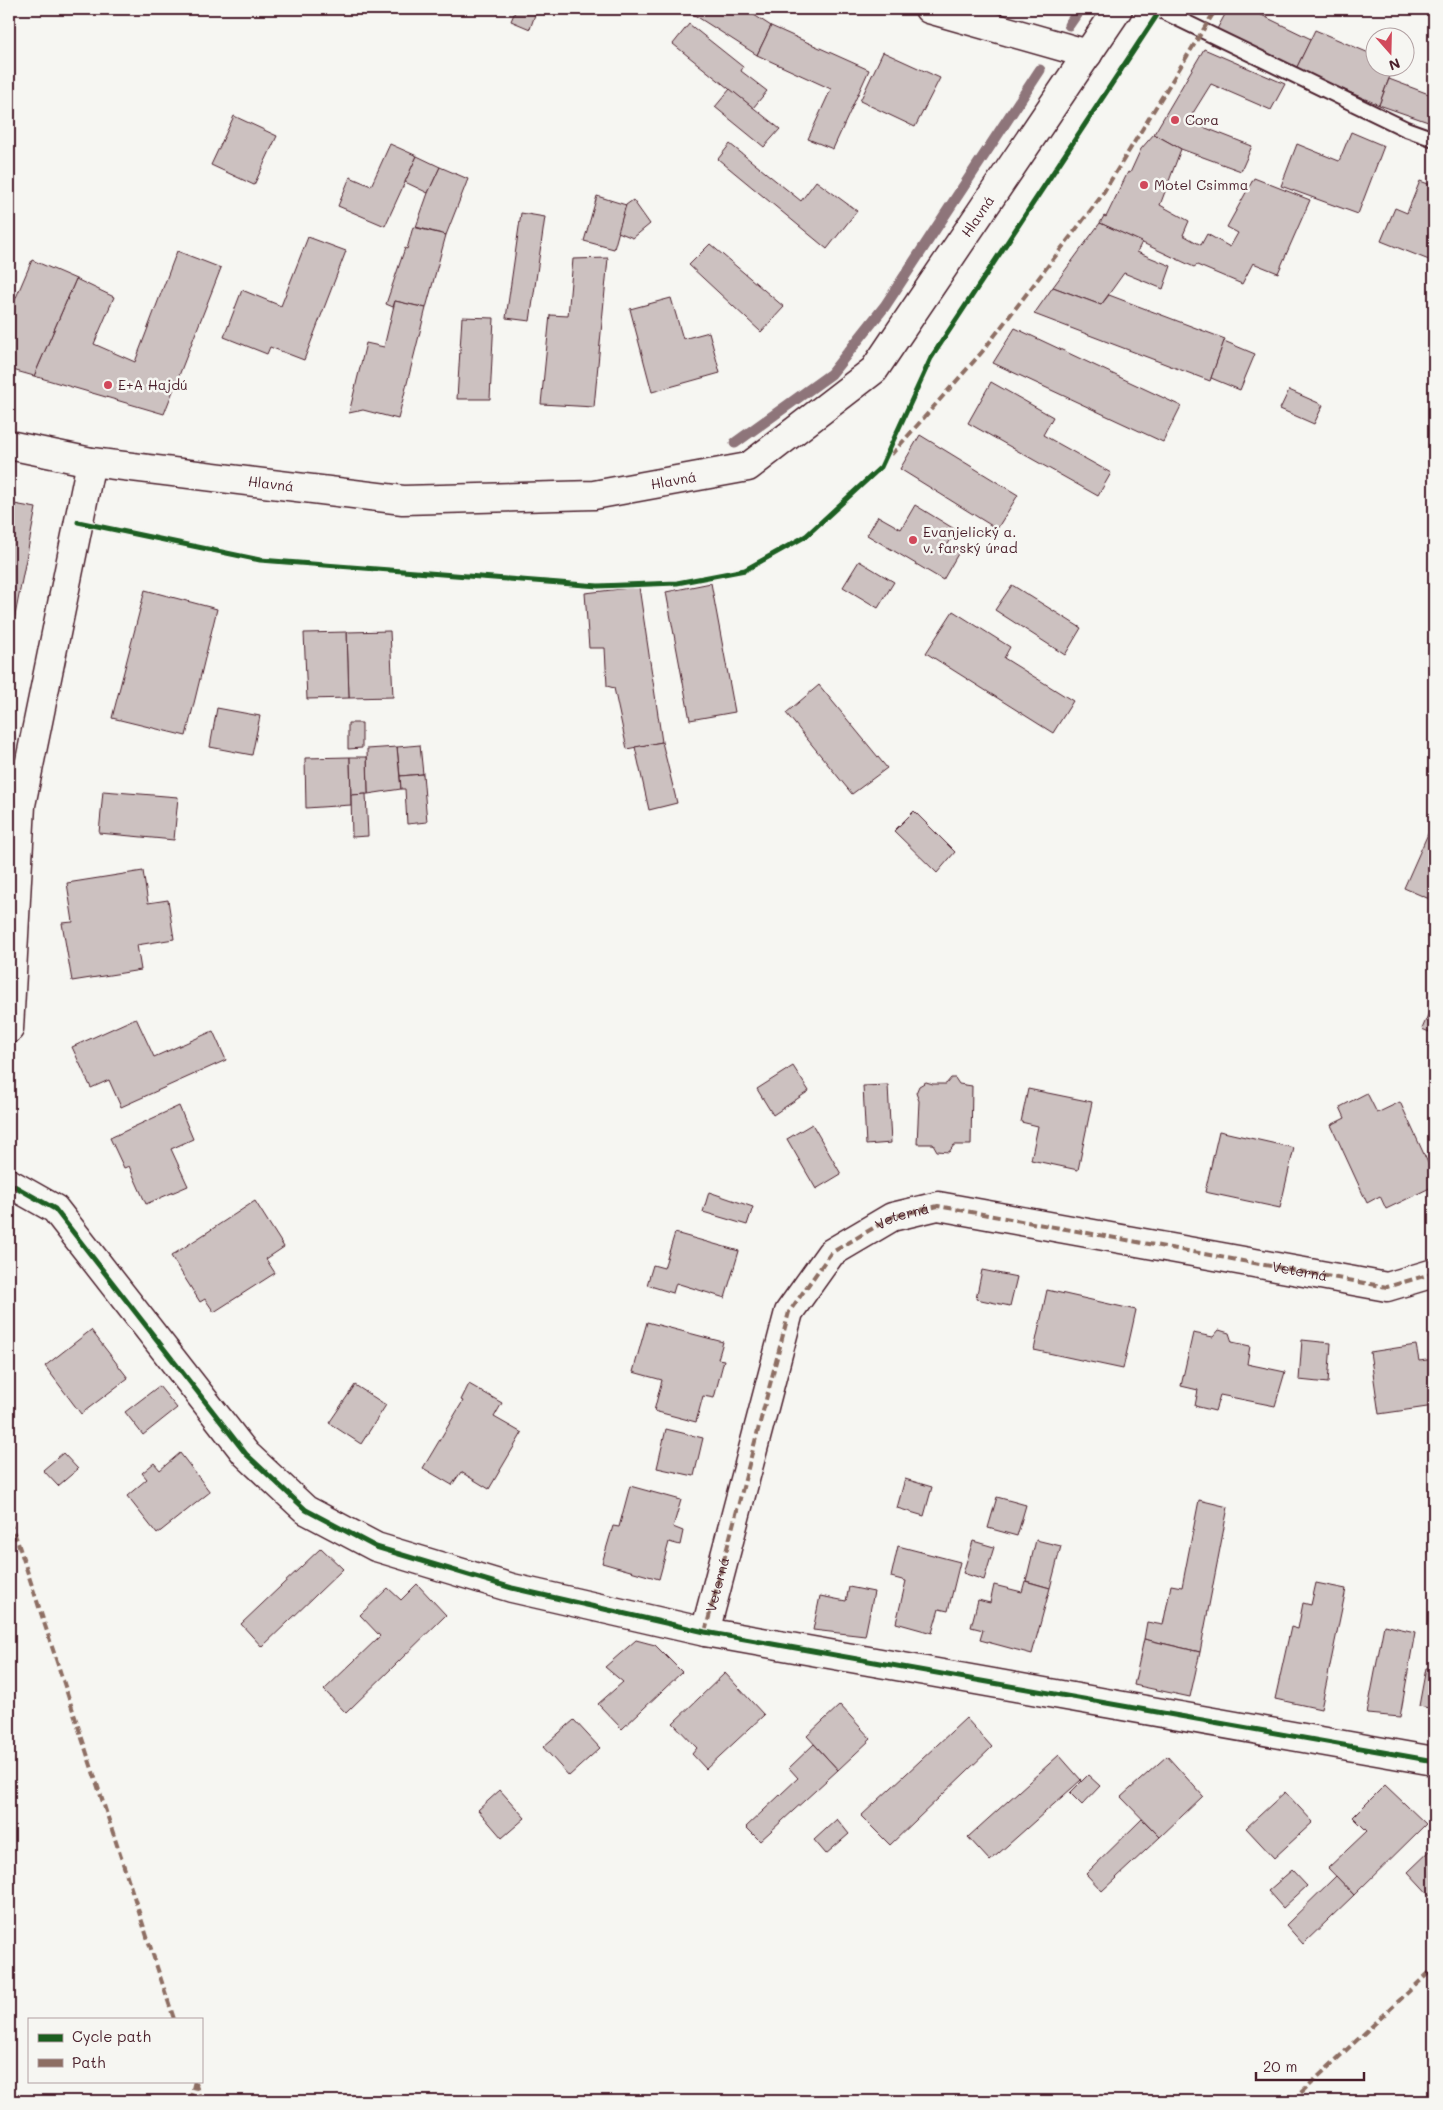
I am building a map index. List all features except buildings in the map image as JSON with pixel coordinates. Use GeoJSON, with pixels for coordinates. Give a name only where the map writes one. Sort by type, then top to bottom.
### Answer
{"type":"FeatureCollection","features":[{"type":"Feature","properties":{"kind":"street"},"geometry":{"type":"LineString","coordinates":[[929,9],[1088,54]]}},
{"type":"Feature","properties":{"kind":"street","name":"Hlavná"},"geometry":{"type":"LineString","coordinates":[[9,445],[91,462],[403,500],[594,495],[748,467],[874,370],[1118,9]]}},
{"type":"Feature","properties":{"kind":"street"},"geometry":{"type":"LineString","coordinates":[[9,1029],[21,805],[91,462]]}},
{"type":"Feature","properties":{"kind":"street"},"geometry":{"type":"LineString","coordinates":[[9,1183],[55,1209],[246,1454],[306,1510],[376,1547],[512,1588],[705,1632],[1434,1761]]}},
{"type":"Feature","properties":{"kind":"street","name":"Veterná"},"geometry":{"type":"LineString","coordinates":[[705,1632],[790,1312],[831,1253],[892,1217],[938,1206],[1387,1287],[1434,1273]]}},
{"type":"Feature","properties":{"kind":"lane"},"geometry":{"type":"LineString","coordinates":[[1158,9],[1406,129],[1434,139]]}},
{"type":"Feature","properties":{"kind":"waterway"},"geometry":{"type":"LineString","coordinates":[[1069,25],[1080,9]]}},
{"type":"Feature","properties":{"kind":"waterway"},"geometry":{"type":"LineString","coordinates":[[735,443],[831,374],[885,306],[1040,70]]}},
{"type":"Feature","properties":{"kind":"marked path"},"geometry":{"type":"LineString","coordinates":[[891,455],[982,352],[1100,198],[1216,9]]}},
{"type":"Feature","properties":{"kind":"marked path"},"geometry":{"type":"LineString","coordinates":[[705,1632],[789,1312],[831,1253],[892,1217],[938,1206],[1387,1287],[1434,1273]]}},
{"type":"Feature","properties":{"kind":"marked path"},"geometry":{"type":"LineString","coordinates":[[9,1521],[17,1540],[174,2018]]}},
{"type":"Feature","properties":{"kind":"marked path"},"geometry":{"type":"LineString","coordinates":[[1292,2101],[1434,1968]]}},
{"type":"Feature","properties":{"kind":"marked path"},"geometry":{"type":"LineString","coordinates":[[195,2082],[201,2101]]}},
{"type":"Feature","properties":{"kind":"marked path"},"geometry":{"type":"LineString","coordinates":[[190,2101],[195,2082]]}},
{"type":"Feature","properties":{"kind":"cycle path"},"geometry":{"type":"LineString","coordinates":[[78,522],[260,560],[598,586],[677,583],[745,570],[806,536],[881,467],[931,358],[1161,9]]}},
{"type":"Feature","properties":{"kind":"cycle path"},"geometry":{"type":"LineString","coordinates":[[9,1183],[55,1209],[246,1454],[306,1510],[376,1547],[512,1588],[705,1632],[1434,1761]]}},
{"type":"Feature","properties":{"kind":"place","name":"Cora"},"geometry":{"type":"Point","coordinates":[1175,120]}},
{"type":"Feature","properties":{"kind":"place","name":"Motel Csimma"},"geometry":{"type":"Point","coordinates":[1144,185]}},
{"type":"Feature","properties":{"kind":"place","name":"E+A Hajdú"},"geometry":{"type":"Point","coordinates":[108,385]}},
{"type":"Feature","properties":{"kind":"place","name":"Evanjelický a. v. farský úrad"},"geometry":{"type":"Point","coordinates":[913,540]}}]}
